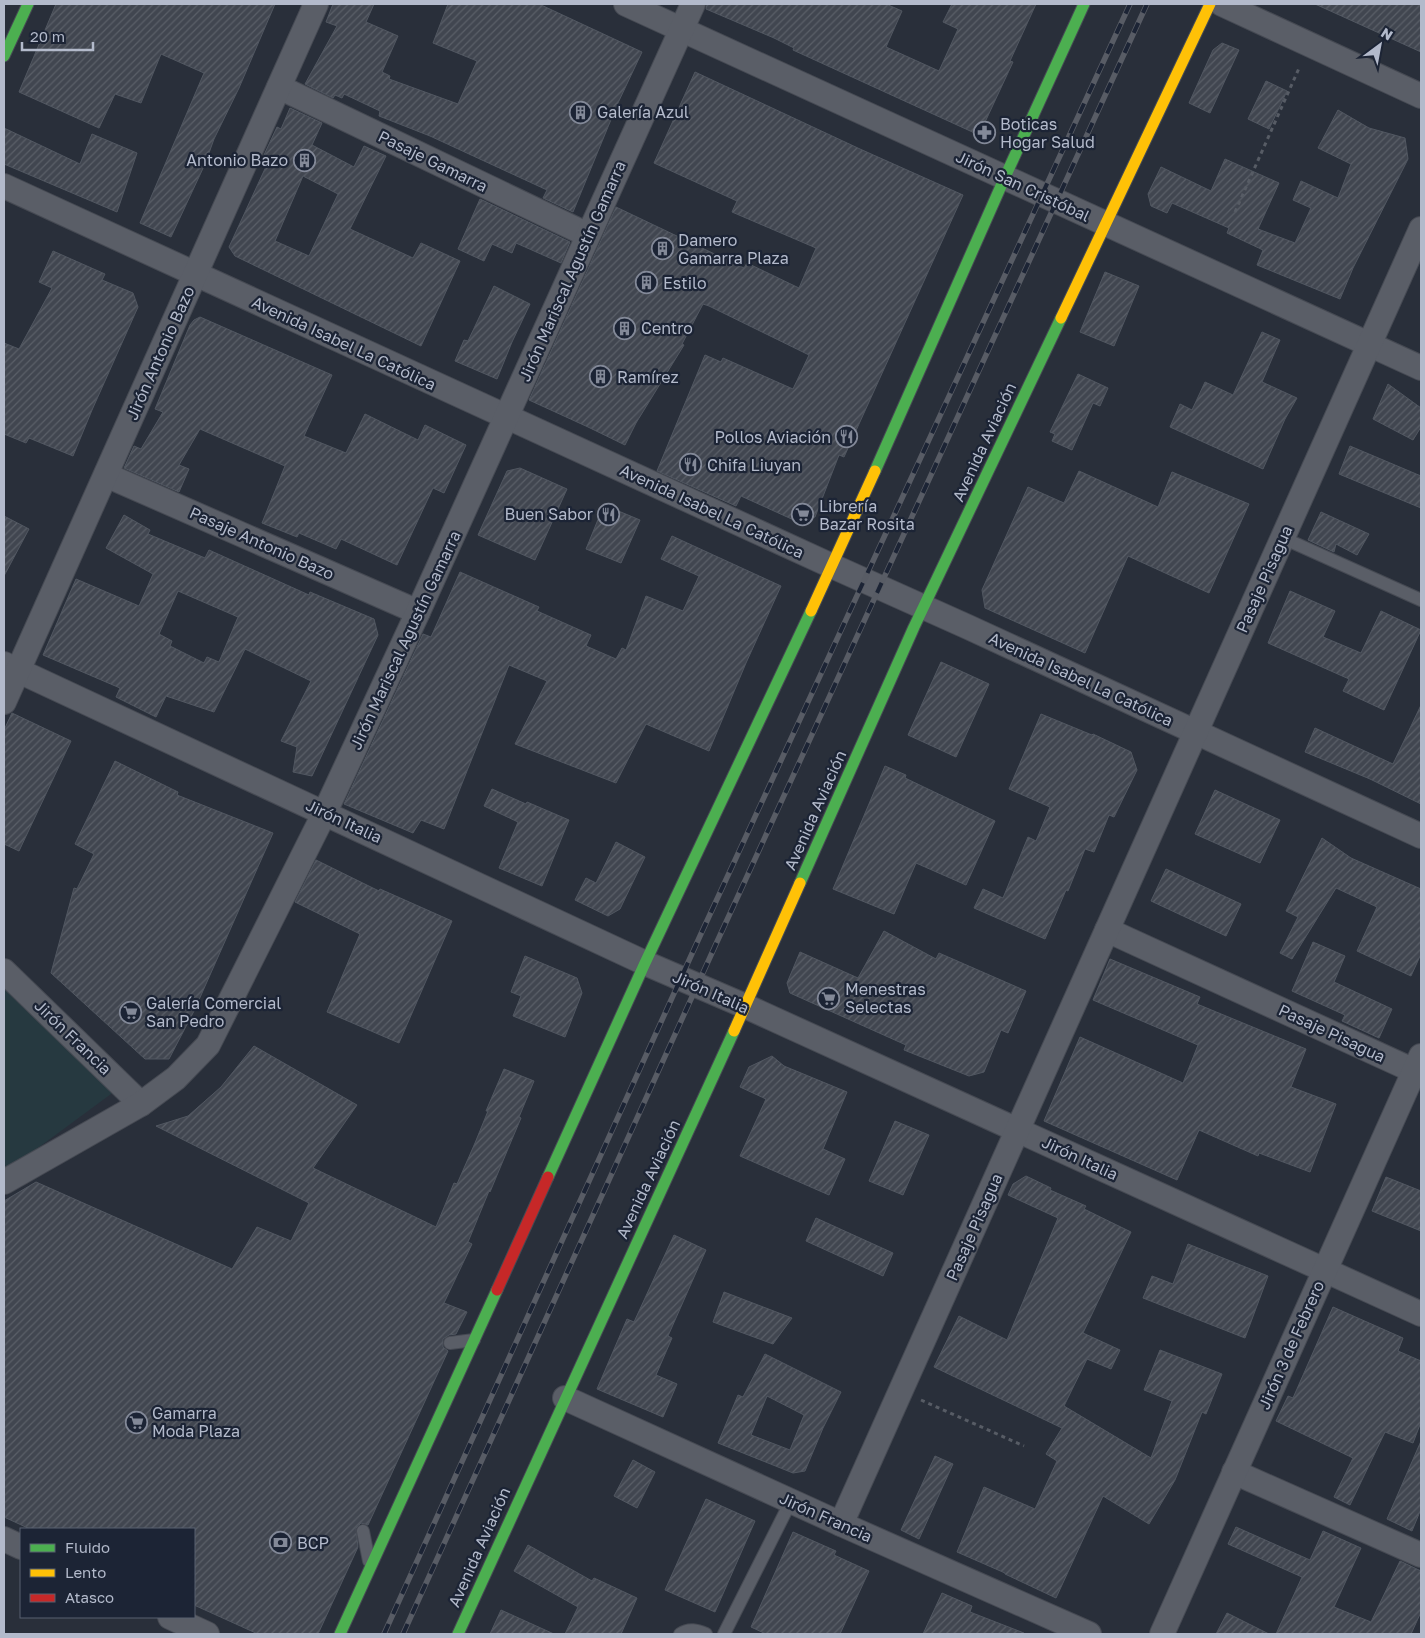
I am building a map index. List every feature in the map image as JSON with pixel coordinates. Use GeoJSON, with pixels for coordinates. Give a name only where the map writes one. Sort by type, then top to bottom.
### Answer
{"type":"FeatureCollection","features":[{"type":"Feature","properties":{"kind":"main road"},"geometry":{"type":"LineString","coordinates":[[4,56],[28,4]]}},
{"type":"Feature","properties":{"kind":"main road"},"geometry":{"type":"LineString","coordinates":[[340,1634],[645,963],[832,566],[1084,4]]}},
{"type":"Feature","properties":{"kind":"main road","name":"Avenida Aviación"},"geometry":{"type":"LineString","coordinates":[[458,1634],[745,1006],[924,606],[1210,4]]}},
{"type":"Feature","properties":{"kind":"street","name":"Jirón Antonio Bazo"},"geometry":{"type":"LineString","coordinates":[[4,702],[11,667],[106,475],[316,4]]}},
{"type":"Feature","properties":{"kind":"street","name":"Jirón San Cristóbal"},"geometry":{"type":"LineString","coordinates":[[626,4],[1421,368]]}},
{"type":"Feature","properties":{"kind":"street","name":"Jirón Mariscal Agustín Gamarra"},"geometry":{"type":"LineString","coordinates":[[4,1182],[141,1104],[176,1078],[208,1045],[325,812],[418,612],[694,4]]}},
{"type":"Feature","properties":{"kind":"street"},"geometry":{"type":"LineString","coordinates":[[1222,4],[1421,96]]}},
{"type":"Feature","properties":{"kind":"street","name":"Pasaje Gamarra"},"geometry":{"type":"LineString","coordinates":[[279,87],[588,235]]}},
{"type":"Feature","properties":{"kind":"street","name":"Avenida Isabel La Católica"},"geometry":{"type":"LineString","coordinates":[[4,186],[832,566],[924,606],[1421,836]]}},
{"type":"Feature","properties":{"kind":"street","name":"Pasaje Pisagua"},"geometry":{"type":"LineString","coordinates":[[841,1524],[1421,229]]}},
{"type":"Feature","properties":{"kind":"street","name":"Pasaje Antonio Bazo"},"geometry":{"type":"LineString","coordinates":[[106,475],[418,612]]}},
{"type":"Feature","properties":{"kind":"street","name":"Jirón Italia"},"geometry":{"type":"LineString","coordinates":[[11,667],[645,963],[745,1006],[1421,1314]]}},
{"type":"Feature","properties":{"kind":"street","name":"Pasaje Pisagua"},"geometry":{"type":"LineString","coordinates":[[1107,930],[1419,1067]]}},
{"type":"Feature","properties":{"kind":"street","name":"Jirón Francia"},"geometry":{"type":"LineString","coordinates":[[4,971],[141,1104]]}},
{"type":"Feature","properties":{"kind":"street","name":"Jirón 3 de Febrero"},"geometry":{"type":"LineString","coordinates":[[1162,1634],[1419,1067]]}},
{"type":"Feature","properties":{"kind":"street","name":"Jirón Francia"},"geometry":{"type":"LineString","coordinates":[[565,1398],[841,1524],[1089,1634]]}},
{"type":"Feature","properties":{"kind":"street"},"geometry":{"type":"LineString","coordinates":[[1234,1472],[1421,1555]]}},
{"type":"Feature","properties":{"kind":"street"},"geometry":{"type":"LineString","coordinates":[[4,1539],[20,1547]]}},
{"type":"Feature","properties":{"kind":"street"},"geometry":{"type":"LineString","coordinates":[[172,1618],[207,1634]]}},
{"type":"Feature","properties":{"kind":"lane"},"geometry":{"type":"LineString","coordinates":[[1283,538],[1421,600]]}},
{"type":"Feature","properties":{"kind":"lane"},"geometry":{"type":"LineString","coordinates":[[450,1343],[474,1340]]}},
{"type":"Feature","properties":{"kind":"lane"},"geometry":{"type":"LineString","coordinates":[[724,1634],[791,1501]]}},
{"type":"Feature","properties":{"kind":"lane"},"geometry":{"type":"LineString","coordinates":[[363,1532],[370,1568]]}},
{"type":"Feature","properties":{"kind":"lane"},"geometry":{"type":"LineString","coordinates":[[680,1634],[685,1631],[695,1630],[706,1634]]}},
{"type":"Feature","properties":{"kind":"path"},"geometry":{"type":"LineString","coordinates":[[1235,212],[1310,44]]}},
{"type":"Feature","properties":{"kind":"path"},"geometry":{"type":"LineString","coordinates":[[900,1391],[1024,1446]]}},
{"type":"Feature","properties":{"kind":"shaded area"},"geometry":{"type":"Polygon","coordinates":[[[4,981],[112,1087],[111,1094],[4,1173],[4,981]]]}},
{"type":"Feature","properties":{"kind":"building"},"geometry":{"type":"Polygon","coordinates":[[[56,4],[275,4],[171,237],[140,223],[204,73],[161,54],[141,103],[115,94],[99,128],[19,92],[56,4]]]}},
{"type":"Feature","properties":{"kind":"building"},"geometry":{"type":"Polygon","coordinates":[[[333,4],[374,4],[366,22],[398,36],[382,72],[390,76],[389,79],[458,104],[477,61],[433,43],[448,4],[539,4],[642,52],[617,105],[573,212],[543,198],[547,190],[430,136],[379,116],[380,111],[344,94],[342,98],[335,95],[333,98],[305,84],[337,26],[326,22],[333,4]]]}},
{"type":"Feature","properties":{"kind":"building"},"geometry":{"type":"Polygon","coordinates":[[[707,4],[886,4],[902,11],[886,47],[939,71],[958,29],[943,22],[952,4],[1036,4],[1010,61],[1013,62],[979,135],[793,50],[794,48],[774,38],[706,9],[707,4]]]}},
{"type":"Feature","properties":{"kind":"building"},"geometry":{"type":"Polygon","coordinates":[[[1315,4],[1421,4],[1421,52],[1315,4]]]}},
{"type":"Feature","properties":{"kind":"building"},"geometry":{"type":"Polygon","coordinates":[[[1222,43],[1239,50],[1210,113],[1189,103],[1213,50],[1222,43]]]}},
{"type":"Feature","properties":{"kind":"building"},"geometry":{"type":"Polygon","coordinates":[[[695,72],[963,195],[844,457],[839,455],[815,517],[796,521],[741,496],[736,506],[657,471],[705,355],[721,362],[723,358],[793,389],[809,355],[709,306],[703,304],[682,344],[684,345],[636,423],[625,445],[529,400],[616,207],[744,268],[747,263],[799,288],[816,248],[732,212],[737,201],[654,163],[695,72]]]}},
{"type":"Feature","properties":{"kind":"building"},"geometry":{"type":"Polygon","coordinates":[[[1266,81],[1287,91],[1269,129],[1248,119],[1266,81]]]}},
{"type":"Feature","properties":{"kind":"building"},"geometry":{"type":"Polygon","coordinates":[[[290,108],[322,123],[312,145],[354,167],[364,146],[386,156],[350,229],[413,258],[421,243],[460,261],[421,346],[235,256],[229,247],[269,160],[263,157],[277,127],[281,129],[290,108]],[[303,176],[275,241],[309,256],[338,194],[303,176]]]}},
{"type":"Feature","properties":{"kind":"building"},"geometry":{"type":"Polygon","coordinates":[[[1338,110],[1369,128],[1405,138],[1408,159],[1353,268],[1340,299],[1257,265],[1263,250],[1227,233],[1229,228],[1172,203],[1167,213],[1151,206],[1148,194],[1161,167],[1211,191],[1225,159],[1279,183],[1258,229],[1295,243],[1311,208],[1293,200],[1301,181],[1338,198],[1351,164],[1318,148],[1338,110]]]}},
{"type":"Feature","properties":{"kind":"building"},"geometry":{"type":"Polygon","coordinates":[[[4,128],[80,164],[92,134],[137,153],[117,212],[4,164],[4,128]]]}},
{"type":"Feature","properties":{"kind":"building"},"geometry":{"type":"Polygon","coordinates":[[[480,199],[570,242],[561,263],[516,243],[512,253],[492,244],[484,261],[458,249],[480,199]]]}},
{"type":"Feature","properties":{"kind":"building"},"geometry":{"type":"Polygon","coordinates":[[[53,251],[105,274],[102,280],[133,293],[138,307],[73,456],[29,438],[26,443],[4,434],[4,343],[19,349],[52,288],[39,282],[53,251]]]}},
{"type":"Feature","properties":{"kind":"building"},"geometry":{"type":"Polygon","coordinates":[[[1105,272],[1139,286],[1114,346],[1080,332],[1105,272]]]}},
{"type":"Feature","properties":{"kind":"building"},"geometry":{"type":"Polygon","coordinates":[[[494,286],[530,304],[497,379],[455,361],[464,340],[468,341],[494,286]]]}},
{"type":"Feature","properties":{"kind":"building"},"geometry":{"type":"Polygon","coordinates":[[[200,317],[332,375],[304,436],[346,453],[365,414],[418,440],[425,425],[466,445],[444,493],[433,488],[397,565],[341,539],[336,549],[299,533],[297,537],[262,523],[285,466],[200,429],[179,465],[189,469],[179,492],[124,468],[134,446],[141,449],[163,412],[155,409],[190,325],[200,317]]]}},
{"type":"Feature","properties":{"kind":"building"},"geometry":{"type":"Polygon","coordinates":[[[1262,332],[1280,340],[1262,382],[1297,398],[1285,419],[1263,469],[1170,427],[1180,404],[1192,410],[1205,382],[1233,395],[1262,332]]]}},
{"type":"Feature","properties":{"kind":"building"},"geometry":{"type":"Polygon","coordinates":[[[1078,374],[1108,388],[1100,406],[1093,403],[1072,450],[1052,441],[1055,434],[1050,432],[1078,374]]]}},
{"type":"Feature","properties":{"kind":"building"},"geometry":{"type":"Polygon","coordinates":[[[1388,384],[1421,408],[1421,427],[1413,440],[1373,419],[1388,384]]]}},
{"type":"Feature","properties":{"kind":"building"},"geometry":{"type":"Polygon","coordinates":[[[1350,446],[1421,476],[1421,508],[1339,474],[1350,446]]]}},
{"type":"Feature","properties":{"kind":"building"},"geometry":{"type":"Polygon","coordinates":[[[520,468],[567,489],[535,560],[478,535],[507,471],[520,468]]]}},
{"type":"Feature","properties":{"kind":"building"},"geometry":{"type":"Polygon","coordinates":[[[1079,471],[1158,507],[1172,472],[1249,504],[1209,593],[1128,556],[1085,653],[985,608],[982,590],[1028,487],[1064,503],[1079,471]]]}},
{"type":"Feature","properties":{"kind":"building"},"geometry":{"type":"Polygon","coordinates":[[[604,505],[640,520],[621,563],[586,549],[604,505]]]}},
{"type":"Feature","properties":{"kind":"building"},"geometry":{"type":"Polygon","coordinates":[[[1321,512],[1369,534],[1357,555],[1336,544],[1334,552],[1308,540],[1321,512]]]}},
{"type":"Feature","properties":{"kind":"building"},"geometry":{"type":"Polygon","coordinates":[[[124,515],[150,530],[148,534],[205,558],[209,550],[309,595],[310,592],[374,619],[378,635],[312,776],[293,772],[297,747],[281,741],[311,681],[245,649],[214,712],[166,696],[156,717],[116,697],[120,688],[43,655],[76,579],[139,606],[153,574],[106,548],[124,515]],[[178,591],[159,634],[172,641],[170,646],[204,663],[207,657],[219,662],[238,617],[178,591]]]}},
{"type":"Feature","properties":{"kind":"building"},"geometry":{"type":"Polygon","coordinates":[[[4,516],[29,529],[4,576],[4,516]]]}},
{"type":"Feature","properties":{"kind":"building"},"geometry":{"type":"Polygon","coordinates":[[[672,536],[781,586],[709,751],[646,724],[616,783],[515,744],[547,681],[509,665],[444,829],[421,820],[413,833],[344,804],[423,634],[431,637],[460,572],[539,607],[537,611],[591,635],[586,646],[616,659],[622,648],[626,650],[646,596],[683,611],[699,576],[661,559],[672,536]]]}},
{"type":"Feature","properties":{"kind":"building"},"geometry":{"type":"Polygon","coordinates":[[[1290,591],[1335,611],[1323,637],[1361,653],[1381,611],[1421,630],[1384,710],[1343,691],[1349,679],[1268,643],[1290,591]]]}},
{"type":"Feature","properties":{"kind":"building"},"geometry":{"type":"Polygon","coordinates":[[[941,662],[989,684],[956,757],[908,735],[941,662]]]}},
{"type":"Feature","properties":{"kind":"building"},"geometry":{"type":"Polygon","coordinates":[[[1421,705],[1421,804],[1370,779],[1305,752],[1315,728],[1393,764],[1421,705]]]}},
{"type":"Feature","properties":{"kind":"building"},"geometry":{"type":"Polygon","coordinates":[[[12,713],[71,741],[19,851],[4,844],[4,730],[12,713]]]}},
{"type":"Feature","properties":{"kind":"building"},"geometry":{"type":"Polygon","coordinates":[[[1041,714],[1093,734],[1131,752],[1137,770],[1114,817],[1109,815],[1094,852],[1085,849],[1068,891],[1066,890],[1045,939],[974,908],[983,889],[1003,898],[1028,837],[1036,841],[1050,807],[1009,789],[1041,714]]]}},
{"type":"Feature","properties":{"kind":"building"},"geometry":{"type":"Polygon","coordinates":[[[115,761],[178,792],[177,795],[273,833],[194,1011],[169,1059],[145,1059],[51,973],[74,888],[77,889],[94,854],[75,844],[115,761]]]}},
{"type":"Feature","properties":{"kind":"building"},"geometry":{"type":"Polygon","coordinates":[[[885,766],[906,775],[905,778],[995,821],[966,885],[916,863],[894,914],[833,889],[885,766]]]}},
{"type":"Feature","properties":{"kind":"building"},"geometry":{"type":"Polygon","coordinates":[[[492,789],[569,820],[542,886],[499,868],[518,822],[484,806],[492,789]]]}},
{"type":"Feature","properties":{"kind":"building"},"geometry":{"type":"Polygon","coordinates":[[[1215,790],[1280,820],[1260,863],[1195,834],[1215,790]]]}},
{"type":"Feature","properties":{"kind":"building"},"geometry":{"type":"Polygon","coordinates":[[[1322,838],[1351,858],[1421,889],[1421,954],[1411,976],[1357,951],[1377,907],[1336,888],[1292,959],[1280,953],[1298,917],[1286,911],[1322,838]]]}},
{"type":"Feature","properties":{"kind":"building"},"geometry":{"type":"Polygon","coordinates":[[[616,842],[645,857],[620,909],[608,916],[575,900],[586,878],[596,883],[616,842]]]}},
{"type":"Feature","properties":{"kind":"building"},"geometry":{"type":"Polygon","coordinates":[[[316,860],[379,891],[380,889],[452,921],[399,1043],[327,1012],[360,934],[295,902],[316,860]]]}},
{"type":"Feature","properties":{"kind":"building"},"geometry":{"type":"Polygon","coordinates":[[[1166,869],[1241,904],[1226,936],[1151,901],[1166,869]]]}},
{"type":"Feature","properties":{"kind":"building"},"geometry":{"type":"Polygon","coordinates":[[[884,931],[936,959],[939,953],[1026,991],[1008,1033],[1001,1030],[984,1072],[969,1076],[904,1050],[906,1045],[790,993],[787,983],[800,952],[858,978],[884,931]]]}},
{"type":"Feature","properties":{"kind":"building"},"geometry":{"type":"Polygon","coordinates":[[[1313,942],[1345,956],[1334,982],[1392,1009],[1379,1038],[1342,1021],[1345,1015],[1292,991],[1313,942]]]}},
{"type":"Feature","properties":{"kind":"building"},"geometry":{"type":"Polygon","coordinates":[[[525,956],[577,978],[582,993],[565,1037],[513,1016],[521,996],[511,992],[525,956]]]}},
{"type":"Feature","properties":{"kind":"building"},"geometry":{"type":"Polygon","coordinates":[[[1110,959],[1200,997],[1197,1004],[1306,1049],[1291,1087],[1336,1104],[1310,1172],[1259,1153],[1258,1156],[1199,1130],[1177,1180],[1044,1121],[1080,1037],[1183,1083],[1198,1045],[1093,1000],[1110,959]]]}},
{"type":"Feature","properties":{"kind":"building"},"geometry":{"type":"Polygon","coordinates":[[[254,1046],[357,1105],[313,1168],[436,1227],[454,1183],[457,1184],[475,1143],[504,1069],[534,1081],[519,1117],[521,1118],[468,1242],[472,1244],[444,1303],[467,1312],[456,1334],[449,1335],[443,1339],[443,1347],[448,1351],[368,1525],[361,1523],[356,1528],[358,1547],[318,1634],[258,1634],[195,1605],[195,1528],[28,1528],[4,1517],[4,1201],[36,1182],[232,1269],[257,1227],[291,1241],[309,1203],[156,1126],[188,1116],[221,1087],[254,1046]]]}},
{"type":"Feature","properties":{"kind":"building"},"geometry":{"type":"Polygon","coordinates":[[[772,1056],[784,1066],[847,1092],[823,1149],[845,1159],[829,1195],[740,1156],[766,1099],[740,1087],[749,1067],[772,1056]]]}},
{"type":"Feature","properties":{"kind":"building"},"geometry":{"type":"Polygon","coordinates":[[[895,1121],[929,1135],[903,1195],[869,1181],[895,1121]]]}},
{"type":"Feature","properties":{"kind":"building"},"geometry":{"type":"Polygon","coordinates":[[[1026,1176],[1051,1188],[1050,1190],[1086,1206],[1084,1209],[1131,1232],[1083,1333],[1120,1350],[1111,1369],[1087,1359],[1064,1406],[1151,1458],[1172,1401],[1144,1390],[1160,1350],[1222,1374],[1206,1414],[1202,1412],[1175,1480],[1149,1524],[1103,1496],[1056,1598],[957,1552],[984,1487],[1035,1509],[1057,1461],[1046,1454],[1062,1428],[934,1367],[959,1316],[1007,1340],[1058,1218],[1008,1195],[1013,1184],[1026,1176]]]}},
{"type":"Feature","properties":{"kind":"building"},"geometry":{"type":"Polygon","coordinates":[[[1386,1177],[1421,1191],[1421,1231],[1372,1211],[1386,1177]]]}},
{"type":"Feature","properties":{"kind":"building"},"geometry":{"type":"Polygon","coordinates":[[[816,1218],[893,1253],[883,1276],[806,1241],[816,1218]]]}},
{"type":"Feature","properties":{"kind":"building"},"geometry":{"type":"Polygon","coordinates":[[[674,1235],[706,1250],[668,1336],[672,1338],[656,1375],[677,1384],[663,1417],[597,1389],[627,1319],[634,1322],[674,1235]]]}},
{"type":"Feature","properties":{"kind":"building"},"geometry":{"type":"Polygon","coordinates":[[[1188,1244],[1268,1276],[1245,1338],[1143,1298],[1152,1276],[1173,1284],[1188,1244]]]}},
{"type":"Feature","properties":{"kind":"building"},"geometry":{"type":"Polygon","coordinates":[[[724,1292],[792,1318],[773,1344],[713,1322],[724,1292]]]}},
{"type":"Feature","properties":{"kind":"building"},"geometry":{"type":"Polygon","coordinates":[[[1333,1307],[1403,1338],[1398,1351],[1421,1361],[1421,1422],[1413,1443],[1385,1432],[1350,1505],[1334,1497],[1353,1458],[1276,1421],[1288,1396],[1293,1398],[1333,1307]]]}},
{"type":"Feature","properties":{"kind":"building"},"geometry":{"type":"Polygon","coordinates":[[[765,1354],[841,1392],[805,1471],[793,1473],[718,1443],[738,1395],[743,1397],[765,1354]],[[767,1396],[751,1435],[790,1450],[804,1415],[767,1396]]]}},
{"type":"Feature","properties":{"kind":"building"},"geometry":{"type":"Polygon","coordinates":[[[1421,1441],[1421,1509],[1412,1531],[1387,1519],[1421,1441]]]}},
{"type":"Feature","properties":{"kind":"building"},"geometry":{"type":"Polygon","coordinates":[[[935,1456],[953,1464],[919,1539],[901,1530],[935,1456]]]}},
{"type":"Feature","properties":{"kind":"building"},"geometry":{"type":"Polygon","coordinates":[[[633,1460],[655,1472],[637,1508],[614,1496],[633,1460]]]}},
{"type":"Feature","properties":{"kind":"building"},"geometry":{"type":"Polygon","coordinates":[[[706,1499],[755,1521],[715,1612],[665,1590],[706,1499]]]}},
{"type":"Feature","properties":{"kind":"building"},"geometry":{"type":"Polygon","coordinates":[[[1236,1527],[1310,1560],[1323,1531],[1361,1548],[1334,1607],[1371,1622],[1400,1561],[1421,1571],[1421,1612],[1411,1634],[1276,1634],[1302,1577],[1228,1544],[1236,1527]]]}},
{"type":"Feature","properties":{"kind":"building"},"geometry":{"type":"Polygon","coordinates":[[[793,1532],[836,1551],[834,1555],[869,1571],[840,1634],[766,1634],[751,1627],[793,1532]]]}},
{"type":"Feature","properties":{"kind":"building"},"geometry":{"type":"Polygon","coordinates":[[[528,1545],[592,1581],[594,1578],[637,1598],[621,1634],[565,1634],[578,1607],[514,1571],[528,1545]]]}},
{"type":"Feature","properties":{"kind":"building"},"geometry":{"type":"Polygon","coordinates":[[[942,1593],[972,1606],[970,1612],[1024,1634],[923,1634],[942,1593]]]}},
{"type":"Feature","properties":{"kind":"building"},"geometry":{"type":"Polygon","coordinates":[[[501,1610],[554,1634],[490,1634],[501,1610]]]}},
{"type":"Feature","properties":{"kind":"building"},"geometry":{"type":"Polygon","coordinates":[[[1227,1613],[1269,1634],[1216,1634],[1227,1613]]]}},
{"type":"Feature","properties":{"kind":"railway"},"geometry":{"type":"LineString","coordinates":[[384,1634],[700,936],[1130,4]]}},
{"type":"Feature","properties":{"kind":"railway"},"geometry":{"type":"LineString","coordinates":[[403,1634],[716,944],[1147,4]]}},
{"type":"Feature","properties":{"kind":"traffic: fast"},"geometry":{"type":"LineString","coordinates":[[4,56],[28,4]]}},
{"type":"Feature","properties":{"kind":"traffic: fast"},"geometry":{"type":"LineString","coordinates":[[875,471],[1084,4]]}},
{"type":"Feature","properties":{"kind":"traffic: fast"},"geometry":{"type":"LineString","coordinates":[[800,883],[914,627],[1061,318]]}},
{"type":"Feature","properties":{"kind":"traffic: fast"},"geometry":{"type":"LineString","coordinates":[[548,1177],[645,963],[811,611]]}},
{"type":"Feature","properties":{"kind":"traffic: fast"},"geometry":{"type":"LineString","coordinates":[[458,1634],[734,1031]]}},
{"type":"Feature","properties":{"kind":"traffic: fast"},"geometry":{"type":"LineString","coordinates":[[340,1634],[497,1290]]}},
{"type":"Feature","properties":{"kind":"traffic: slow"},"geometry":{"type":"LineString","coordinates":[[1061,318],[1210,4]]}},
{"type":"Feature","properties":{"kind":"traffic: slow"},"geometry":{"type":"LineString","coordinates":[[811,611],[875,471]]}},
{"type":"Feature","properties":{"kind":"traffic: slow"},"geometry":{"type":"LineString","coordinates":[[734,1031],[800,883]]}},
{"type":"Feature","properties":{"kind":"traffic: jam"},"geometry":{"type":"LineString","coordinates":[[497,1290],[548,1177]]}},
{"type":"Feature","properties":{"kind":"place","name":"Galería Azul"},"geometry":{"type":"Point","coordinates":[581,112]}},
{"type":"Feature","properties":{"kind":"place","name":"Boticas Hogar Salud"},"geometry":{"type":"Point","coordinates":[984,133]}},
{"type":"Feature","properties":{"kind":"place","name":"Antonio Bazo"},"geometry":{"type":"Point","coordinates":[304,160]}},
{"type":"Feature","properties":{"kind":"place","name":"Damero Gamarra Plaza"},"geometry":{"type":"Point","coordinates":[662,249]}},
{"type":"Feature","properties":{"kind":"place","name":"Estilo"},"geometry":{"type":"Point","coordinates":[647,283]}},
{"type":"Feature","properties":{"kind":"place","name":"Centro"},"geometry":{"type":"Point","coordinates":[625,328]}},
{"type":"Feature","properties":{"kind":"place","name":"Ramírez"},"geometry":{"type":"Point","coordinates":[601,377]}},
{"type":"Feature","properties":{"kind":"place","name":"Pollos Aviación"},"geometry":{"type":"Point","coordinates":[847,437]}},
{"type":"Feature","properties":{"kind":"place","name":"Chifa Liuyan"},"geometry":{"type":"Point","coordinates":[691,465]}},
{"type":"Feature","properties":{"kind":"place","name":"Buen Sabor"},"geometry":{"type":"Point","coordinates":[609,514]}},
{"type":"Feature","properties":{"kind":"place","name":"Librería Bazar Rosita"},"geometry":{"type":"Point","coordinates":[803,515]}},
{"type":"Feature","properties":{"kind":"place","name":"Menestras Selectas"},"geometry":{"type":"Point","coordinates":[829,998]}},
{"type":"Feature","properties":{"kind":"place","name":"Galería Comercial San Pedro"},"geometry":{"type":"Point","coordinates":[130,1012]}},
{"type":"Feature","properties":{"kind":"place","name":"Gamarra Moda Plaza"},"geometry":{"type":"Point","coordinates":[136,1422]}},
{"type":"Feature","properties":{"kind":"place","name":"BCP"},"geometry":{"type":"Point","coordinates":[281,1543]}}]}
